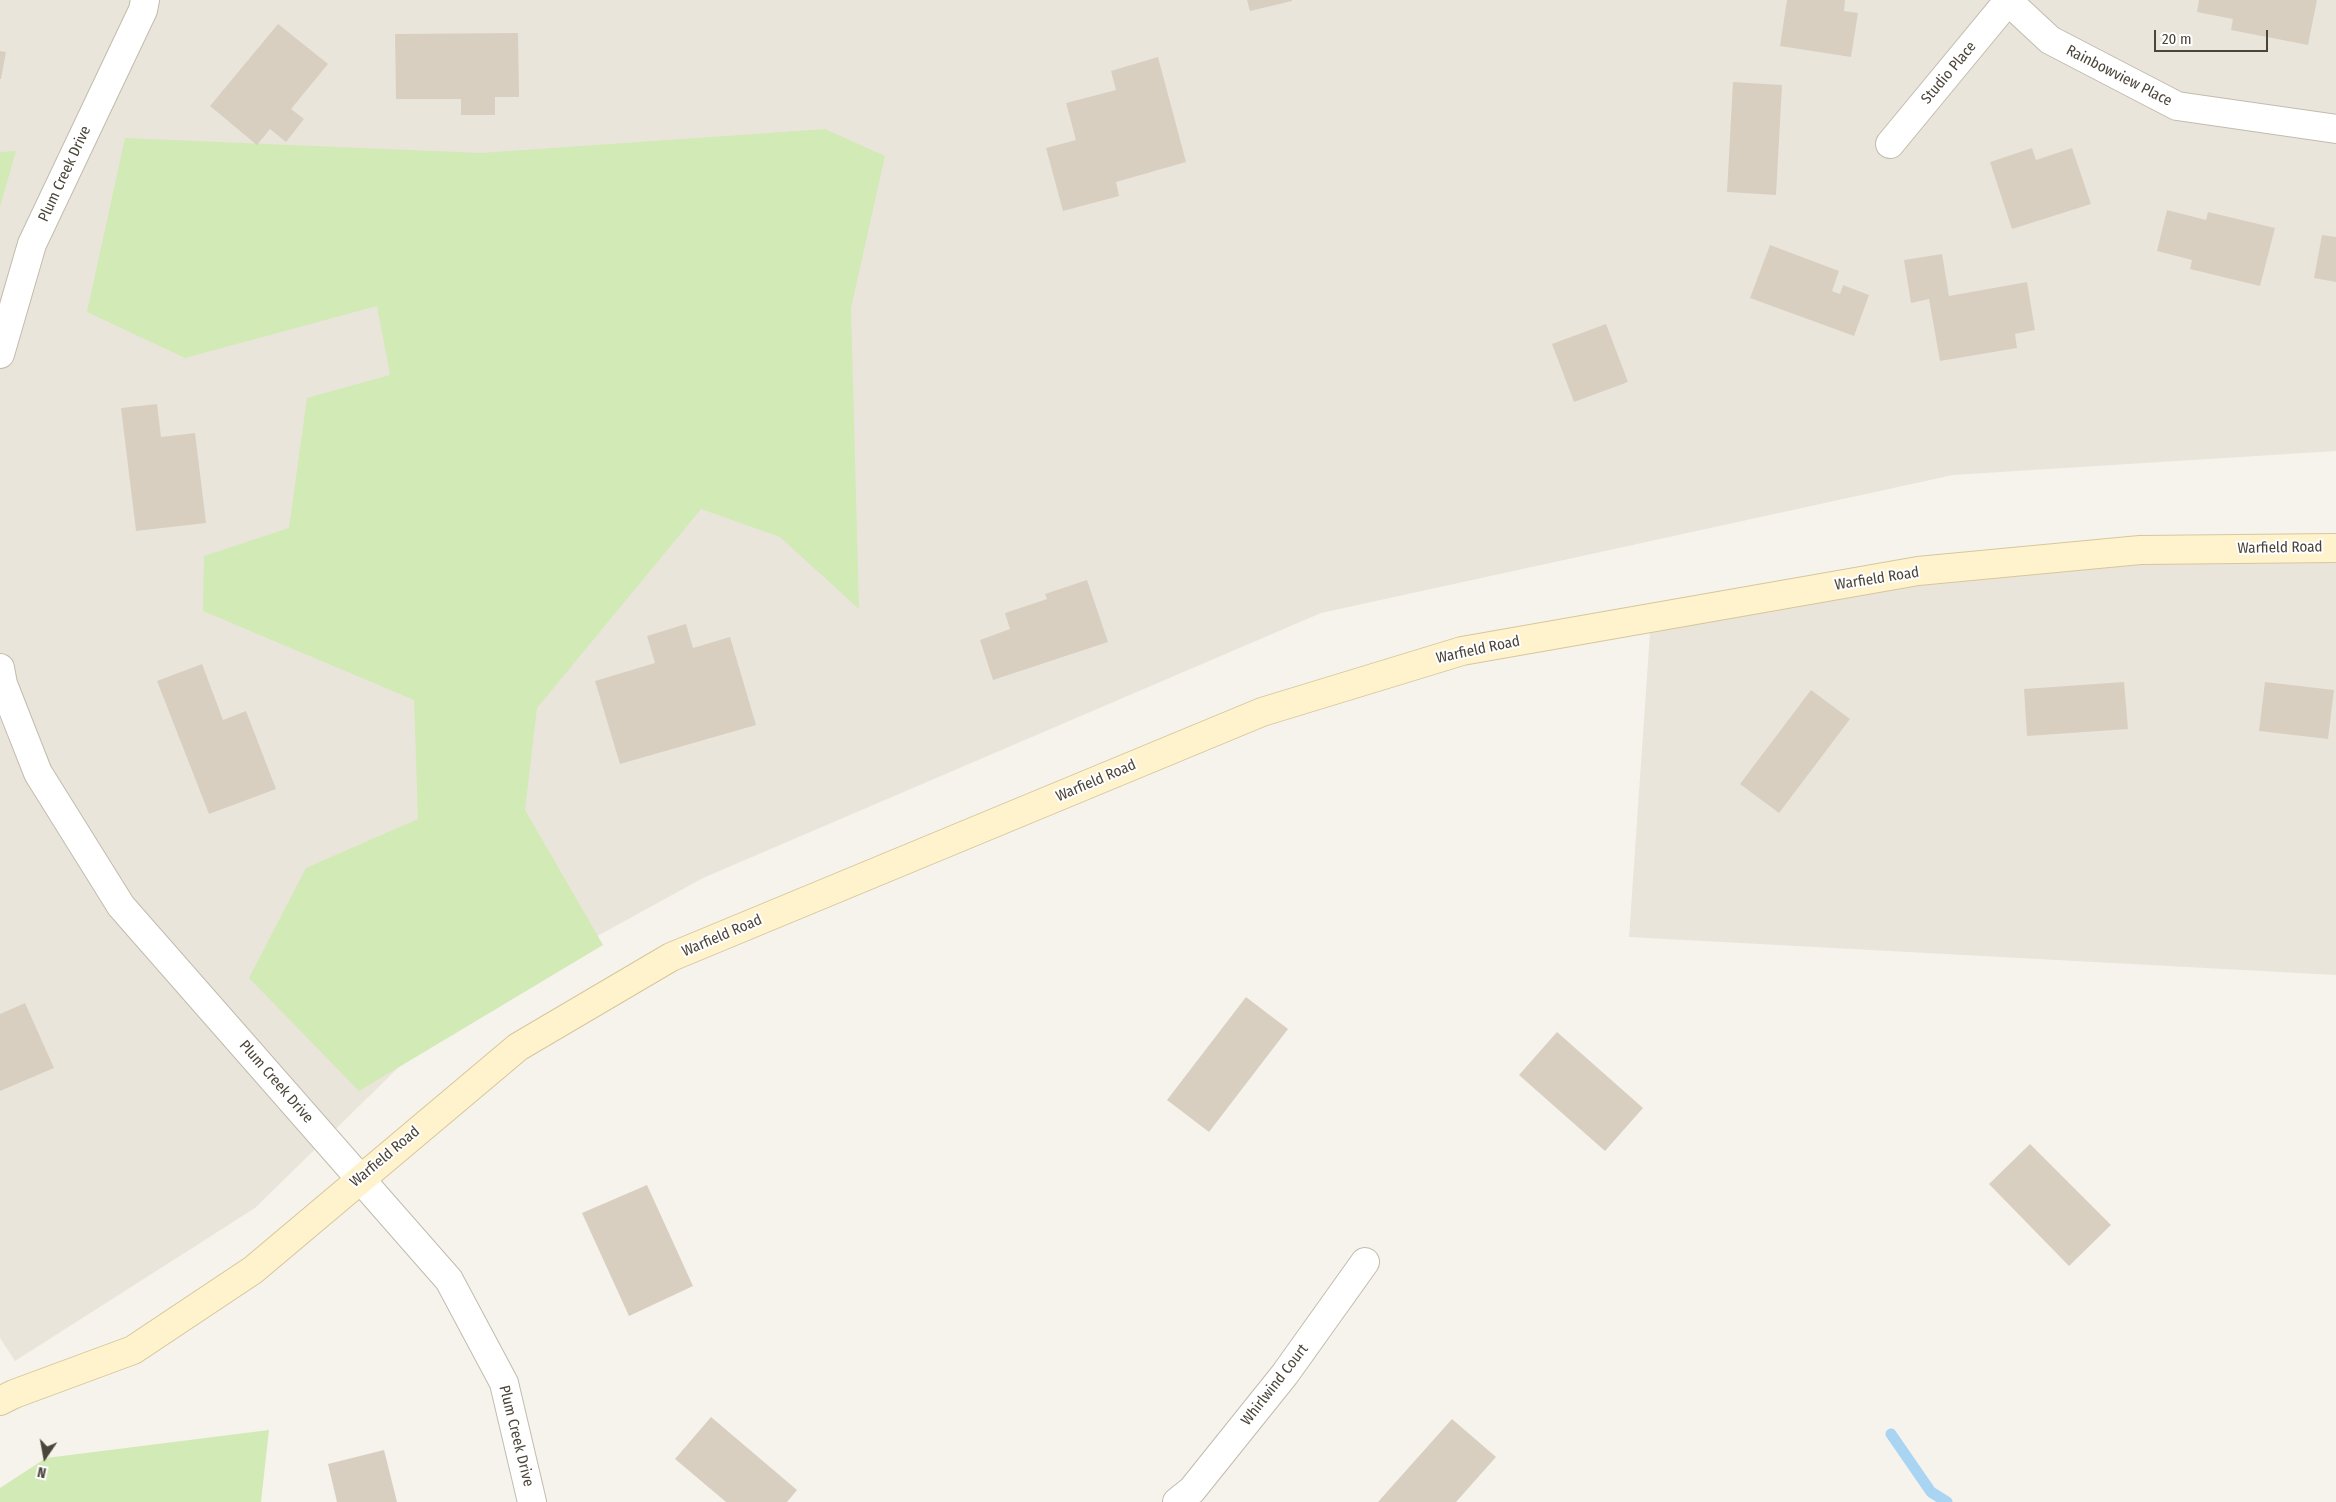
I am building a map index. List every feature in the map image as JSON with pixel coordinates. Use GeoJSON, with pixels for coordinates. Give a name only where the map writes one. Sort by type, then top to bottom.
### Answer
{"type":"FeatureCollection","features":[{"type":"Feature","properties":{"kind":"street","name":"Plum Creek Drive"},"geometry":{"type":"LineString","coordinates":[[0,354],[32,244],[143,10],[145,0]]}},
{"type":"Feature","properties":{"kind":"street","name":"Rainbowview Place"},"geometry":{"type":"LineString","coordinates":[[2008,1],[2050,40],[2177,106],[2336,129]]}},
{"type":"Feature","properties":{"kind":"street","name":"Studio Place"},"geometry":{"type":"LineString","coordinates":[[1890,144],[2008,1]]}},
{"type":"Feature","properties":{"kind":"street","name":"Warfield Road"},"geometry":{"type":"LineString","coordinates":[[0,1401],[14,1394],[133,1350],[253,1270],[518,1047],[671,957],[1262,712],[1462,651],[1918,572],[2140,550],[2336,548]]}},
{"type":"Feature","properties":{"kind":"street","name":"Plum Creek Drive"},"geometry":{"type":"LineString","coordinates":[[0,668],[4,684],[38,773],[120,906],[450,1280],[504,1383],[532,1502]]}},
{"type":"Feature","properties":{"kind":"street","name":"Whirlwind Court"},"geometry":{"type":"LineString","coordinates":[[1177,1502],[1192,1490],[1285,1374],[1365,1262]]}},
{"type":"Feature","properties":{"kind":"shaded area"},"geometry":{"type":"Polygon","coordinates":[[[0,0],[2336,0],[2336,451],[1953,475],[1321,613],[703,878],[450,1017],[255,1208],[15,1361],[0,1338],[0,0]]]}},
{"type":"Feature","properties":{"kind":"shaded area"},"geometry":{"type":"Polygon","coordinates":[[[2336,548],[2336,975],[1629,937],[1651,618],[1918,571],[2336,548]]]}},
{"type":"Feature","properties":{"kind":"green space"},"geometry":{"type":"Polygon","coordinates":[[[825,129],[885,156],[851,308],[859,609],[780,537],[701,509],[537,708],[525,810],[603,945],[359,1091],[249,978],[306,868],[418,819],[414,700],[203,611],[204,556],[289,528],[307,398],[390,375],[377,306],[185,358],[87,312],[125,138],[481,153],[825,129]]]}},
{"type":"Feature","properties":{"kind":"green space"},"geometry":{"type":"Polygon","coordinates":[[[16,151],[0,207],[0,152],[16,151]]]}},
{"type":"Feature","properties":{"kind":"green space"},"geometry":{"type":"Polygon","coordinates":[[[269,1430],[261,1502],[0,1502],[0,1488],[46,1458],[269,1430]]]}},
{"type":"Feature","properties":{"kind":"building"},"geometry":{"type":"Polygon","coordinates":[[[1247,0],[1292,0],[1292,1],[1250,11],[1247,0]]]}},
{"type":"Feature","properties":{"kind":"building"},"geometry":{"type":"Polygon","coordinates":[[[1787,0],[1845,0],[1844,11],[1858,13],[1851,57],[1780,46],[1787,0]]]}},
{"type":"Feature","properties":{"kind":"building"},"geometry":{"type":"Polygon","coordinates":[[[2199,0],[2317,0],[2308,45],[2231,30],[2233,19],[2197,12],[2199,0]]]}},
{"type":"Feature","properties":{"kind":"building"},"geometry":{"type":"Polygon","coordinates":[[[278,24],[328,64],[291,109],[304,119],[286,142],[270,129],[257,145],[210,106],[278,24]]]}},
{"type":"Feature","properties":{"kind":"building"},"geometry":{"type":"Polygon","coordinates":[[[518,33],[519,97],[495,97],[495,115],[461,115],[461,99],[396,99],[395,34],[518,33]]]}},
{"type":"Feature","properties":{"kind":"building"},"geometry":{"type":"Polygon","coordinates":[[[0,51],[6,52],[1,79],[0,79],[0,51]]]}},
{"type":"Feature","properties":{"kind":"building"},"geometry":{"type":"Polygon","coordinates":[[[1158,57],[1186,162],[1116,182],[1119,196],[1063,211],[1046,148],[1076,140],[1066,103],[1116,90],[1111,71],[1158,57]]]}},
{"type":"Feature","properties":{"kind":"building"},"geometry":{"type":"Polygon","coordinates":[[[1733,82],[1782,85],[1776,195],[1727,192],[1733,82]]]}},
{"type":"Feature","properties":{"kind":"building"},"geometry":{"type":"Polygon","coordinates":[[[2032,148],[2036,160],[2072,148],[2091,204],[2012,229],[1990,162],[2032,148]]]}},
{"type":"Feature","properties":{"kind":"building"},"geometry":{"type":"Polygon","coordinates":[[[2167,210],[2206,220],[2208,212],[2275,228],[2260,286],[2190,269],[2192,260],[2157,251],[2167,210]]]}},
{"type":"Feature","properties":{"kind":"building"},"geometry":{"type":"Polygon","coordinates":[[[2322,235],[2336,237],[2336,282],[2314,278],[2322,235]]]}},
{"type":"Feature","properties":{"kind":"building"},"geometry":{"type":"Polygon","coordinates":[[[1770,245],[1839,271],[1832,291],[1840,294],[1843,285],[1869,295],[1854,336],[1750,298],[1770,245]]]}},
{"type":"Feature","properties":{"kind":"building"},"geometry":{"type":"Polygon","coordinates":[[[1942,254],[1949,296],[2027,282],[2035,330],[2015,334],[2017,348],[1940,361],[1929,299],[1911,303],[1904,260],[1942,254]]]}},
{"type":"Feature","properties":{"kind":"building"},"geometry":{"type":"Polygon","coordinates":[[[1606,324],[1628,382],[1574,402],[1552,344],[1606,324]]]}},
{"type":"Feature","properties":{"kind":"building"},"geometry":{"type":"Polygon","coordinates":[[[157,404],[161,437],[195,433],[206,523],[136,531],[121,408],[157,404]]]}},
{"type":"Feature","properties":{"kind":"building"},"geometry":{"type":"Polygon","coordinates":[[[1087,580],[1108,642],[993,680],[980,640],[1010,629],[1005,613],[1047,599],[1045,594],[1087,580]]]}},
{"type":"Feature","properties":{"kind":"building"},"geometry":{"type":"Polygon","coordinates":[[[686,624],[693,648],[730,637],[756,725],[620,764],[595,681],[655,663],[647,636],[686,624]]]}},
{"type":"Feature","properties":{"kind":"building"},"geometry":{"type":"Polygon","coordinates":[[[202,664],[223,720],[246,711],[276,789],[209,814],[157,681],[202,664]]]}},
{"type":"Feature","properties":{"kind":"building"},"geometry":{"type":"Polygon","coordinates":[[[2124,682],[2128,729],[2027,736],[2024,689],[2124,682]]]}},
{"type":"Feature","properties":{"kind":"building"},"geometry":{"type":"Polygon","coordinates":[[[2265,682],[2334,690],[2328,739],[2259,731],[2265,682]]]}},
{"type":"Feature","properties":{"kind":"building"},"geometry":{"type":"Polygon","coordinates":[[[1811,690],[1850,719],[1779,813],[1740,784],[1811,690]]]}},
{"type":"Feature","properties":{"kind":"building"},"geometry":{"type":"Polygon","coordinates":[[[1246,997],[1288,1029],[1209,1132],[1167,1100],[1246,997]]]}},
{"type":"Feature","properties":{"kind":"building"},"geometry":{"type":"Polygon","coordinates":[[[25,1003],[54,1068],[0,1091],[0,1014],[25,1003]]]}},
{"type":"Feature","properties":{"kind":"building"},"geometry":{"type":"Polygon","coordinates":[[[1557,1032],[1643,1108],[1605,1151],[1519,1075],[1557,1032]]]}},
{"type":"Feature","properties":{"kind":"building"},"geometry":{"type":"Polygon","coordinates":[[[2030,1144],[2111,1225],[2069,1266],[1989,1184],[2030,1144]]]}},
{"type":"Feature","properties":{"kind":"building"},"geometry":{"type":"Polygon","coordinates":[[[647,1185],[693,1286],[629,1316],[582,1213],[647,1185]]]}},
{"type":"Feature","properties":{"kind":"building"},"geometry":{"type":"Polygon","coordinates":[[[711,1417],[797,1490],[787,1502],[726,1502],[675,1459],[711,1417]]]}},
{"type":"Feature","properties":{"kind":"building"},"geometry":{"type":"Polygon","coordinates":[[[1452,1419],[1496,1457],[1456,1502],[1378,1502],[1452,1419]]]}},
{"type":"Feature","properties":{"kind":"building"},"geometry":{"type":"Polygon","coordinates":[[[384,1450],[397,1502],[337,1502],[328,1464],[384,1450]]]}},
{"type":"Feature","properties":{"kind":"waterway"},"geometry":{"type":"LineString","coordinates":[[1891,1434],[1931,1492],[1947,1502]]}}]}
